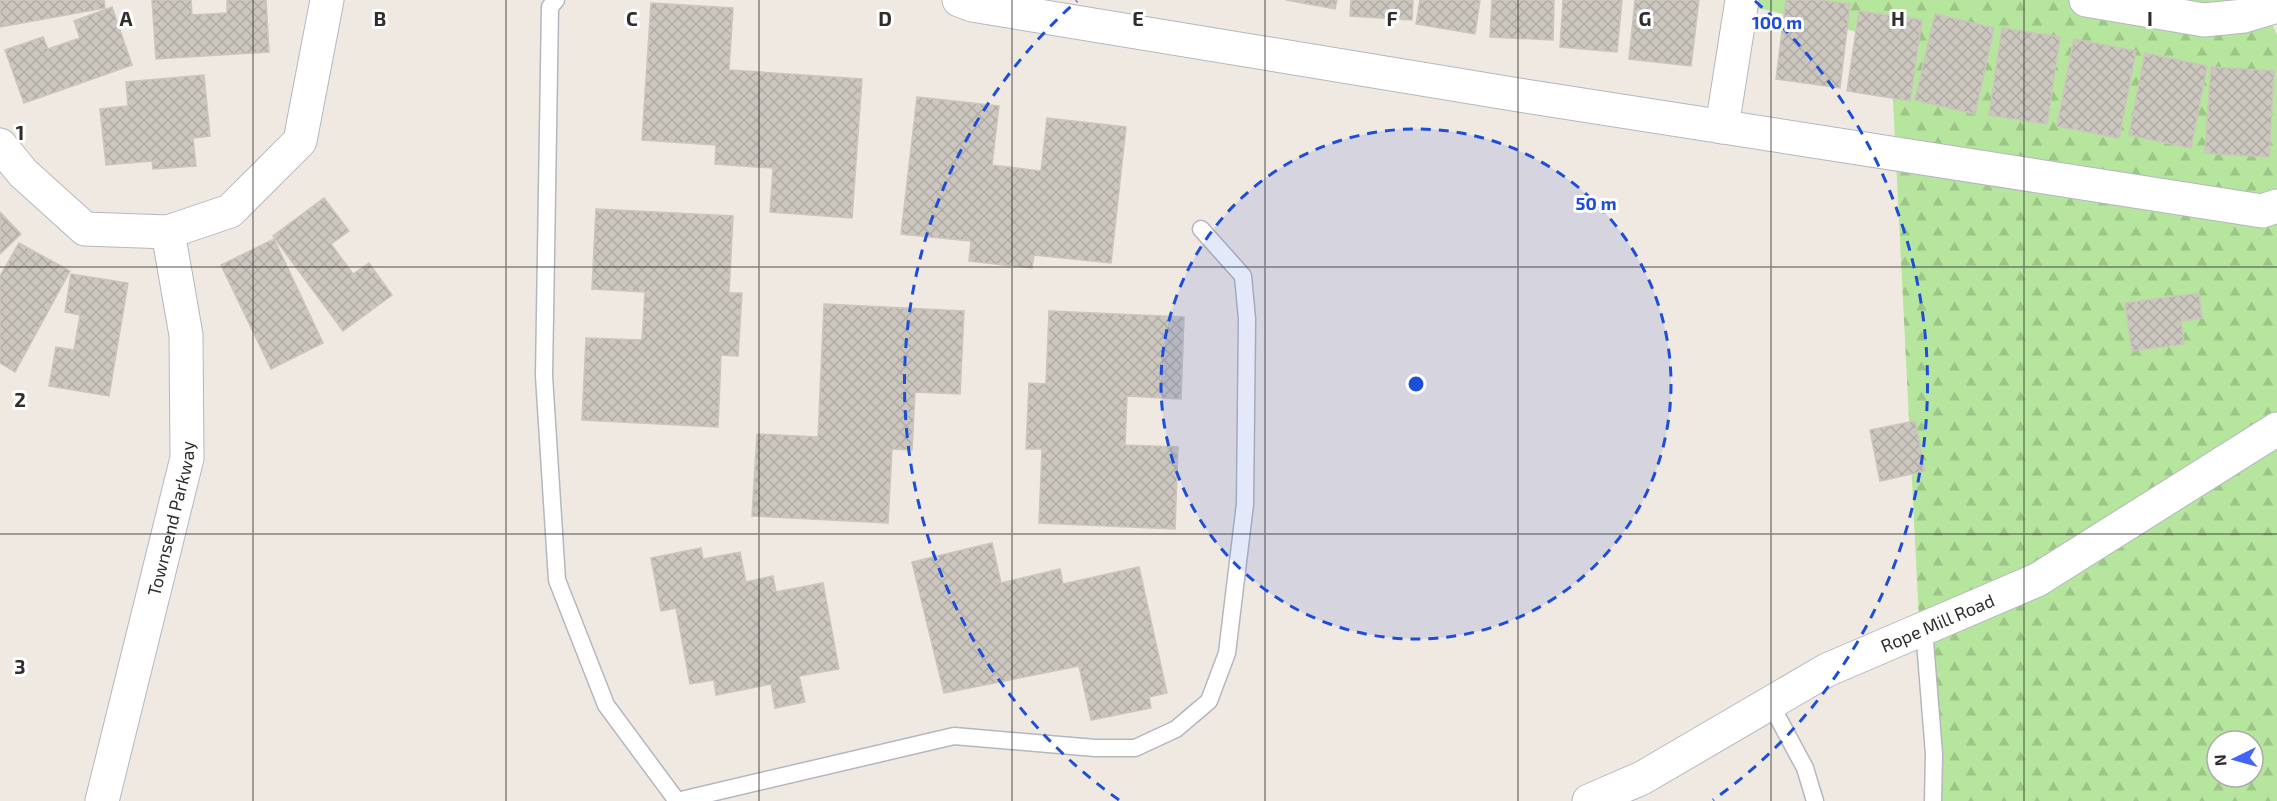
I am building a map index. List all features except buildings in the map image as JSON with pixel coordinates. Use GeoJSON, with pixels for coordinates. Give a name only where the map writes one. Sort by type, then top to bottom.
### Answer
{"type":"FeatureCollection","features":[{"type":"Feature","properties":{"kind":"street"},"geometry":{"type":"LineString","coordinates":[[0,145],[23,173],[85,229],[168,232],[230,211],[300,141],[327,0]]}},
{"type":"Feature","properties":{"kind":"street"},"geometry":{"type":"LineString","coordinates":[[959,0],[972,5],[1163,39],[2240,208],[2262,211],[2277,206]]}},
{"type":"Feature","properties":{"kind":"street"},"geometry":{"type":"LineString","coordinates":[[1722,127],[1742,0]]}},
{"type":"Feature","properties":{"kind":"street"},"geometry":{"type":"LineString","coordinates":[[2086,0],[2205,20],[2244,16],[2277,6]]}},
{"type":"Feature","properties":{"kind":"street","name":"Townsend Parkway"},"geometry":{"type":"LineString","coordinates":[[102,801],[187,458],[186,335],[168,232]]}},
{"type":"Feature","properties":{"kind":"street","name":"Rope Mill Road"},"geometry":{"type":"LineString","coordinates":[[1589,801],[1642,778],[1827,670],[2037,580],[2277,429]]}},
{"type":"Feature","properties":{"kind":"lane"},"geometry":{"type":"LineString","coordinates":[[556,0],[550,7],[544,376],[557,580],[606,705],[677,801],[954,736],[1095,748],[1135,748],[1176,729],[1209,701],[1227,653],[1245,504],[1247,319],[1243,276],[1201,229]]}},
{"type":"Feature","properties":{"kind":"lane"},"geometry":{"type":"LineString","coordinates":[[1924,628],[1934,754],[1933,801]]}},
{"type":"Feature","properties":{"kind":"lane"},"geometry":{"type":"LineString","coordinates":[[1770,703],[1805,768],[1815,801]]}},
{"type":"Feature","properties":{"kind":"green space"},"geometry":{"type":"Polygon","coordinates":[[[1725,0],[2261,0],[2277,35],[2277,801],[1928,801],[1890,40],[1725,0]]]}}]}
